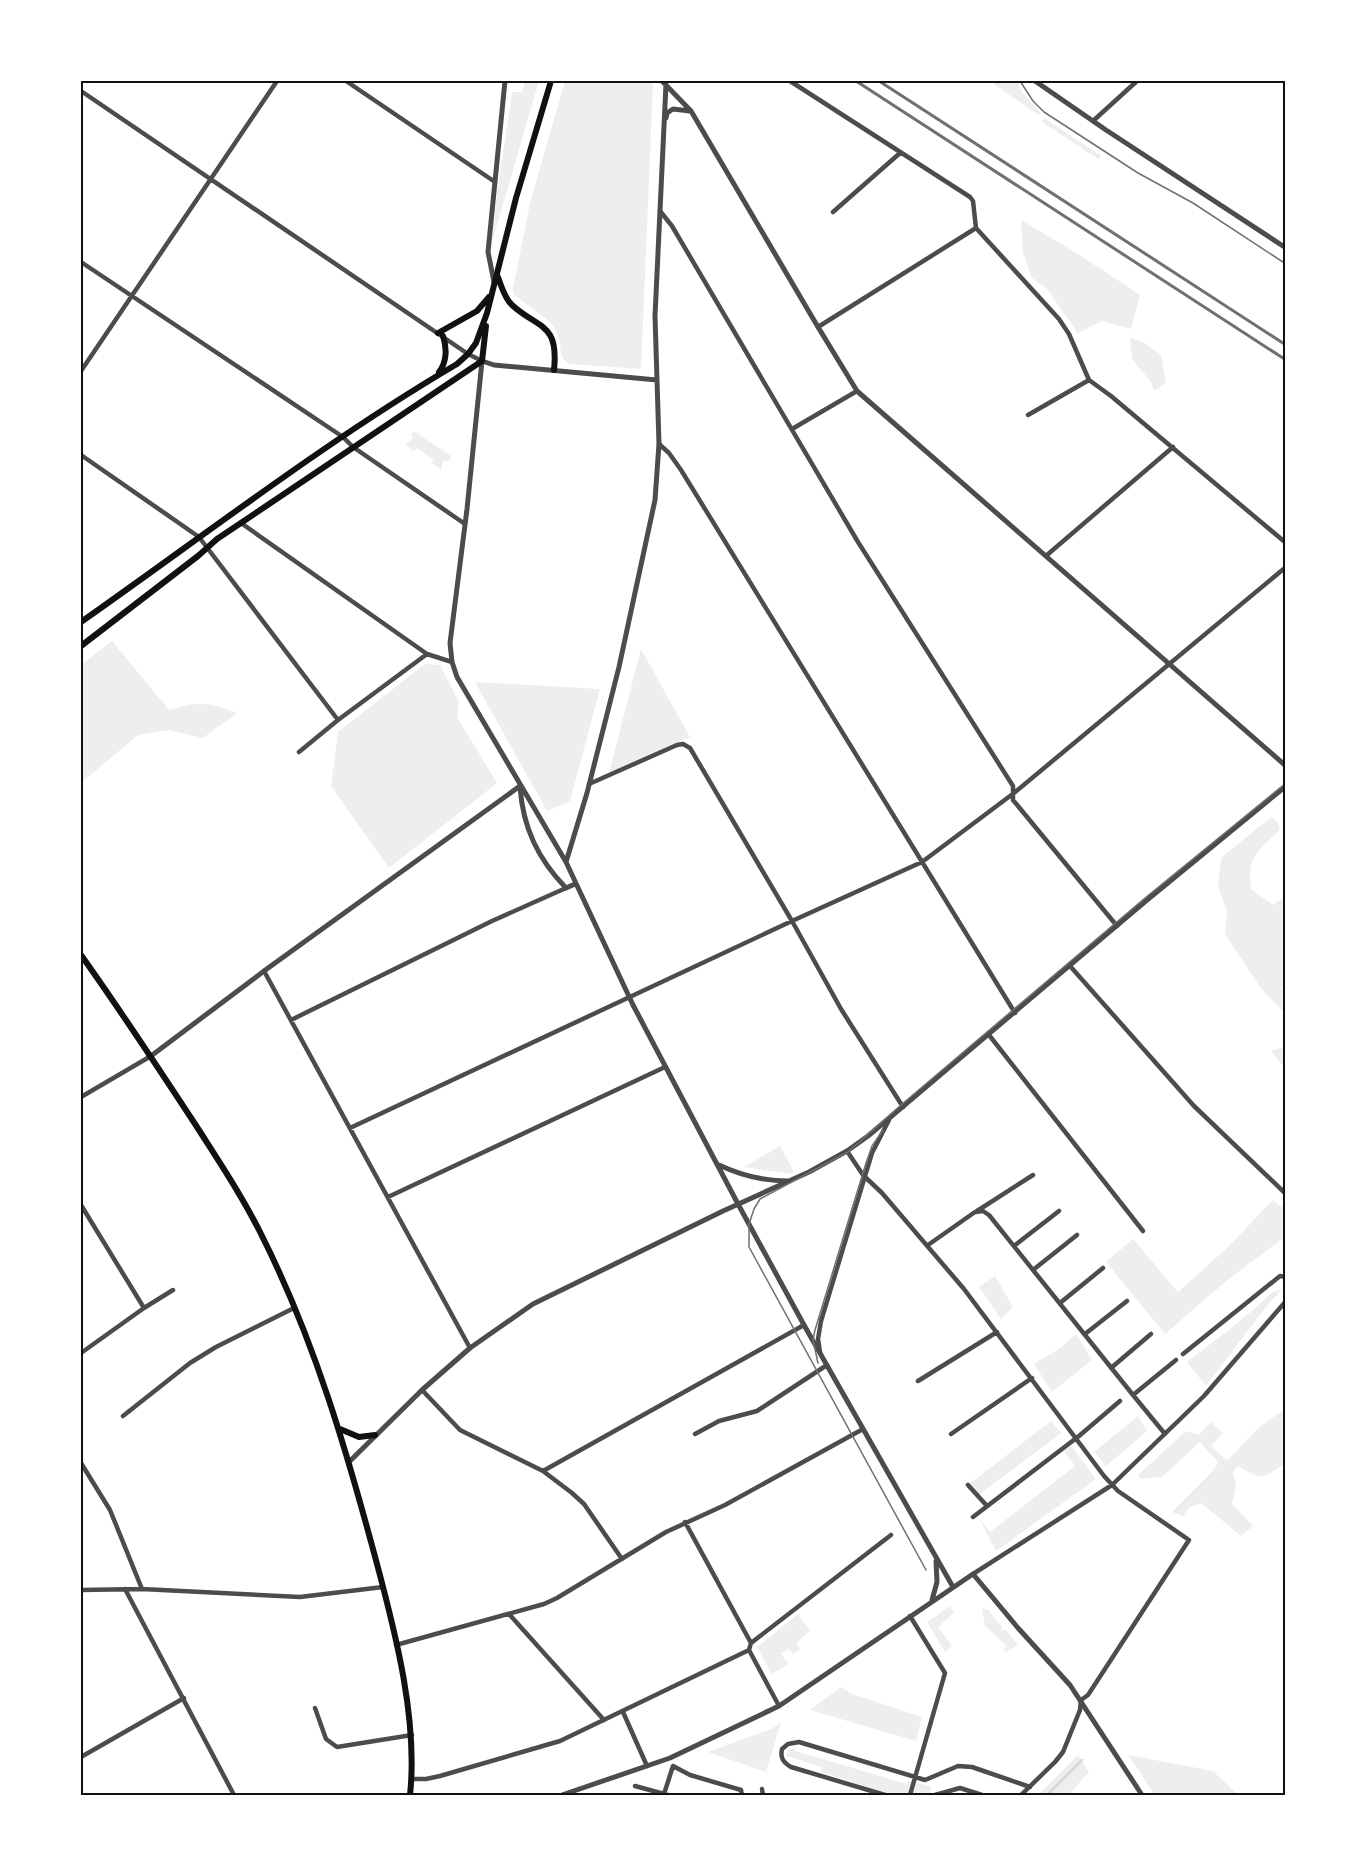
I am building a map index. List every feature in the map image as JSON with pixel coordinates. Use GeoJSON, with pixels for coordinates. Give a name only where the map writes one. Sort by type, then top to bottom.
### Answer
{"type":"FeatureCollection","features":[{"type":"Feature","properties":{"kind":"main road"},"geometry":{"type":"LineString","coordinates":[[81,622],[342,437],[457,364],[468,354],[476,343],[487,313],[516,198],[551,81]]}},
{"type":"Feature","properties":{"kind":"main road"},"geometry":{"type":"LineString","coordinates":[[497,275],[512,305],[544,326],[549,332],[554,370]]}},
{"type":"Feature","properties":{"kind":"main road"},"geometry":{"type":"LineString","coordinates":[[430,380],[444,364],[446,346],[441,335],[482,307],[493,291]]}},
{"type":"Feature","properties":{"kind":"main road"},"geometry":{"type":"LineString","coordinates":[[81,646],[241,523],[482,361],[487,313]]}},
{"type":"Feature","properties":{"kind":"main road"},"geometry":{"type":"LineString","coordinates":[[81,955],[151,1056],[240,1195],[263,1237],[316,1360],[350,1461],[396,1645],[412,1735],[410,1795]]}},
{"type":"Feature","properties":{"kind":"main road"},"geometry":{"type":"LineString","coordinates":[[340,1429],[359,1437],[375,1435]]}},
{"type":"Feature","properties":{"kind":"street"},"geometry":{"type":"LineString","coordinates":[[81,371],[277,81]]}},
{"type":"Feature","properties":{"kind":"street"},"geometry":{"type":"LineString","coordinates":[[346,81],[495,182]]}},
{"type":"Feature","properties":{"kind":"street"},"geometry":{"type":"LineString","coordinates":[[494,284],[488,252],[505,81]]}},
{"type":"Feature","properties":{"kind":"street"},"geometry":{"type":"LineString","coordinates":[[790,81],[970,197],[973,201],[976,228],[1059,319],[1069,334],[1089,380],[1173,447],[1286,543]]}},
{"type":"Feature","properties":{"kind":"street"},"geometry":{"type":"LineString","coordinates":[[1035,81],[1286,248]]}},
{"type":"Feature","properties":{"kind":"street"},"geometry":{"type":"LineString","coordinates":[[1041,81],[1048,90]]}},
{"type":"Feature","properties":{"kind":"street"},"geometry":{"type":"LineString","coordinates":[[1093,121],[1137,81]]}},
{"type":"Feature","properties":{"kind":"street"},"geometry":{"type":"LineString","coordinates":[[665,82],[691,111],[857,391],[1286,766]]}},
{"type":"Feature","properties":{"kind":"street"},"geometry":{"type":"LineString","coordinates":[[566,862],[589,784],[623,650],[655,500],[659,444],[655,316],[665,82]]}},
{"type":"Feature","properties":{"kind":"street"},"geometry":{"type":"LineString","coordinates":[[81,91],[468,354],[494,365],[657,380]]}},
{"type":"Feature","properties":{"kind":"street"},"geometry":{"type":"LineString","coordinates":[[664,122],[668,113],[673,109],[691,111]]}},
{"type":"Feature","properties":{"kind":"street"},"geometry":{"type":"LineString","coordinates":[[833,212],[900,153]]}},
{"type":"Feature","properties":{"kind":"street"},"geometry":{"type":"LineString","coordinates":[[660,211],[672,226],[858,542],[1013,786],[1013,800],[1117,926]]}},
{"type":"Feature","properties":{"kind":"street"},"geometry":{"type":"LineString","coordinates":[[818,327],[976,228]]}},
{"type":"Feature","properties":{"kind":"street"},"geometry":{"type":"LineString","coordinates":[[81,262],[342,437],[353,447],[465,524]]}},
{"type":"Feature","properties":{"kind":"street"},"geometry":{"type":"LineString","coordinates":[[482,361],[450,643],[452,662],[457,676],[566,862],[630,998],[738,1204],[953,1587]]}},
{"type":"Feature","properties":{"kind":"street"},"geometry":{"type":"LineString","coordinates":[[1028,415],[1089,380]]}},
{"type":"Feature","properties":{"kind":"street"},"geometry":{"type":"LineString","coordinates":[[792,429],[857,391]]}},
{"type":"Feature","properties":{"kind":"street"},"geometry":{"type":"LineString","coordinates":[[659,444],[669,453],[681,470],[1015,1013]]}},
{"type":"Feature","properties":{"kind":"street"},"geometry":{"type":"LineString","coordinates":[[1047,555],[1173,447]]}},
{"type":"Feature","properties":{"kind":"street"},"geometry":{"type":"LineString","coordinates":[[81,455],[199,537],[338,720]]}},
{"type":"Feature","properties":{"kind":"street"},"geometry":{"type":"LineString","coordinates":[[241,523],[427,654],[452,662]]}},
{"type":"Feature","properties":{"kind":"street"},"geometry":{"type":"LineString","coordinates":[[350,1128],[922,862],[1014,793],[1286,567]]}},
{"type":"Feature","properties":{"kind":"street"},"geometry":{"type":"LineString","coordinates":[[299,752],[427,654]]}},
{"type":"Feature","properties":{"kind":"street"},"geometry":{"type":"LineString","coordinates":[[589,784],[677,745],[683,744],[690,748],[841,1009],[903,1107]]}},
{"type":"Feature","properties":{"kind":"street"},"geometry":{"type":"LineString","coordinates":[[81,1096],[151,1056],[264,971],[520,786]]}},
{"type":"Feature","properties":{"kind":"street"},"geometry":{"type":"LineString","coordinates":[[520,786],[522,811],[527,829],[543,859],[566,888]]}},
{"type":"Feature","properties":{"kind":"street"},"geometry":{"type":"LineString","coordinates":[[350,1461],[422,1390],[470,1348],[533,1304],[790,1181],[847,1151],[891,1117],[1286,786]]}},
{"type":"Feature","properties":{"kind":"street"},"geometry":{"type":"LineString","coordinates":[[291,1020],[492,921],[575,884]]}},
{"type":"Feature","properties":{"kind":"street"},"geometry":{"type":"LineString","coordinates":[[1071,966],[1194,1106],[1286,1194]]}},
{"type":"Feature","properties":{"kind":"street"},"geometry":{"type":"LineString","coordinates":[[264,971],[470,1348]]}},
{"type":"Feature","properties":{"kind":"street"},"geometry":{"type":"LineString","coordinates":[[989,1035],[1143,1231]]}},
{"type":"Feature","properties":{"kind":"street"},"geometry":{"type":"LineString","coordinates":[[388,1197],[665,1067]]}},
{"type":"Feature","properties":{"kind":"street"},"geometry":{"type":"LineString","coordinates":[[821,1355],[818,1339],[820,1325],[872,1153],[891,1117]]}},
{"type":"Feature","properties":{"kind":"street"},"geometry":{"type":"LineString","coordinates":[[847,1151],[866,1177],[928,1245],[997,1332],[1075,1439],[1112,1485],[1189,1540],[1088,1695],[1081,1700],[1080,1710],[1063,1752],[1021,1795]]}},
{"type":"Feature","properties":{"kind":"street"},"geometry":{"type":"LineString","coordinates":[[719,1165],[738,1174],[754,1178],[790,1181]]}},
{"type":"Feature","properties":{"kind":"street"},"geometry":{"type":"LineString","coordinates":[[928,1245],[1033,1175]]}},
{"type":"Feature","properties":{"kind":"street"},"geometry":{"type":"LineString","coordinates":[[81,1205],[144,1308]]}},
{"type":"Feature","properties":{"kind":"street"},"geometry":{"type":"LineString","coordinates":[[1014,1246],[1059,1210]]}},
{"type":"Feature","properties":{"kind":"street"},"geometry":{"type":"LineString","coordinates":[[975,1212],[983,1211],[989,1215],[1166,1434]]}},
{"type":"Feature","properties":{"kind":"street"},"geometry":{"type":"LineString","coordinates":[[1033,1270],[1077,1235]]}},
{"type":"Feature","properties":{"kind":"street"},"geometry":{"type":"LineString","coordinates":[[1060,1303],[1103,1268]]}},
{"type":"Feature","properties":{"kind":"street"},"geometry":{"type":"LineString","coordinates":[[1183,1354],[1286,1270]]}},
{"type":"Feature","properties":{"kind":"street"},"geometry":{"type":"LineString","coordinates":[[1280,1276],[1286,1277]]}},
{"type":"Feature","properties":{"kind":"street"},"geometry":{"type":"LineString","coordinates":[[81,1353],[173,1290]]}},
{"type":"Feature","properties":{"kind":"street"},"geometry":{"type":"LineString","coordinates":[[1085,1335],[1126,1301]]}},
{"type":"Feature","properties":{"kind":"street"},"geometry":{"type":"LineString","coordinates":[[562,1795],[670,1758],[779,1706],[932,1600],[1112,1485],[1212,1388],[1286,1301]]}},
{"type":"Feature","properties":{"kind":"street"},"geometry":{"type":"LineString","coordinates":[[123,1416],[190,1363],[216,1347],[294,1308]]}},
{"type":"Feature","properties":{"kind":"street"},"geometry":{"type":"LineString","coordinates":[[543,1472],[804,1325]]}},
{"type":"Feature","properties":{"kind":"street"},"geometry":{"type":"LineString","coordinates":[[918,1381],[997,1332]]}},
{"type":"Feature","properties":{"kind":"street"},"geometry":{"type":"LineString","coordinates":[[1111,1368],[1151,1334]]}},
{"type":"Feature","properties":{"kind":"street"},"geometry":{"type":"LineString","coordinates":[[1133,1395],[1176,1360]]}},
{"type":"Feature","properties":{"kind":"street"},"geometry":{"type":"LineString","coordinates":[[695,1434],[719,1421],[757,1410],[827,1365]]}},
{"type":"Feature","properties":{"kind":"street"},"geometry":{"type":"LineString","coordinates":[[951,1434],[1032,1378]]}},
{"type":"Feature","properties":{"kind":"street"},"geometry":{"type":"LineString","coordinates":[[422,1390],[460,1430],[543,1472],[572,1493],[584,1504],[622,1559]]}},
{"type":"Feature","properties":{"kind":"street"},"geometry":{"type":"LineString","coordinates":[[974,1517],[1120,1401]]}},
{"type":"Feature","properties":{"kind":"street"},"geometry":{"type":"LineString","coordinates":[[396,1645],[557,1599],[685,1522],[725,1505],[863,1429]]}},
{"type":"Feature","properties":{"kind":"street"},"geometry":{"type":"LineString","coordinates":[[81,1463],[110,1510],[142,1589]]}},
{"type":"Feature","properties":{"kind":"street"},"geometry":{"type":"LineString","coordinates":[[968,1485],[987,1506]]}},
{"type":"Feature","properties":{"kind":"street"},"geometry":{"type":"LineString","coordinates":[[685,1522],[751,1643]]}},
{"type":"Feature","properties":{"kind":"street"},"geometry":{"type":"LineString","coordinates":[[779,1706],[749,1650],[751,1643],[891,1535]]}},
{"type":"Feature","properties":{"kind":"street"},"geometry":{"type":"LineString","coordinates":[[932,1600],[937,1582],[936,1559]]}},
{"type":"Feature","properties":{"kind":"street"},"geometry":{"type":"LineString","coordinates":[[974,1574],[1081,1700],[1142,1795]]}},
{"type":"Feature","properties":{"kind":"street"},"geometry":{"type":"LineString","coordinates":[[81,1590],[142,1589],[300,1597],[383,1587]]}},
{"type":"Feature","properties":{"kind":"street"},"geometry":{"type":"LineString","coordinates":[[124,1589],[234,1795]]}},
{"type":"Feature","properties":{"kind":"street"},"geometry":{"type":"LineString","coordinates":[[509,1614],[604,1720]]}},
{"type":"Feature","properties":{"kind":"street"},"geometry":{"type":"LineString","coordinates":[[910,1616],[945,1673],[910,1795]]}},
{"type":"Feature","properties":{"kind":"street"},"geometry":{"type":"LineString","coordinates":[[412,1779],[440,1776],[542,1748],[623,1712],[749,1650]]}},
{"type":"Feature","properties":{"kind":"street"},"geometry":{"type":"LineString","coordinates":[[81,1757],[184,1698]]}},
{"type":"Feature","properties":{"kind":"street"},"geometry":{"type":"LineString","coordinates":[[315,1708],[326,1739],[338,1747],[412,1735]]}},
{"type":"Feature","properties":{"kind":"street"},"geometry":{"type":"LineString","coordinates":[[623,1712],[647,1766]]}},
{"type":"Feature","properties":{"kind":"street"},"geometry":{"type":"LineString","coordinates":[[885,1795],[784,1764],[781,1756],[782,1749],[788,1744],[799,1742],[926,1780],[958,1766],[972,1767],[1030,1787]]}},
{"type":"Feature","properties":{"kind":"street"},"geometry":{"type":"LineString","coordinates":[[635,1786],[666,1794],[673,1766],[670,1758]]}},
{"type":"Feature","properties":{"kind":"street"},"geometry":{"type":"LineString","coordinates":[[673,1766],[690,1775],[741,1790],[742,1795]]}},
{"type":"Feature","properties":{"kind":"street"},"geometry":{"type":"LineString","coordinates":[[935,1795],[960,1788],[982,1795]]}},
{"type":"Feature","properties":{"kind":"shaded area"},"geometry":{"type":"Polygon","coordinates":[[[525,81],[539,81],[492,242],[512,92],[522,92],[525,81]]]}},
{"type":"Feature","properties":{"kind":"shaded area"},"geometry":{"type":"Polygon","coordinates":[[[565,81],[648,81],[653,85],[641,369],[569,364],[563,358],[557,334],[550,322],[513,294],[530,203],[565,81]]]}},
{"type":"Feature","properties":{"kind":"shaded area"},"geometry":{"type":"Polygon","coordinates":[[[995,81],[1017,81],[1022,92],[1041,113],[1039,115],[995,85],[995,81]]]}},
{"type":"Feature","properties":{"kind":"shaded area"},"geometry":{"type":"Polygon","coordinates":[[[1044,118],[1100,155],[1100,158],[1098,159],[1042,122],[1044,118]]]}},
{"type":"Feature","properties":{"kind":"shaded area"},"geometry":{"type":"Polygon","coordinates":[[[1021,220],[1140,295],[1131,329],[1102,321],[1078,333],[1047,289],[1032,278],[1023,253],[1021,220]]]}},
{"type":"Feature","properties":{"kind":"shaded area"},"geometry":{"type":"Polygon","coordinates":[[[1130,338],[1143,342],[1161,355],[1166,383],[1154,391],[1151,382],[1132,359],[1130,338]]]}},
{"type":"Feature","properties":{"kind":"shaded area"},"geometry":{"type":"Polygon","coordinates":[[[415,432],[451,456],[450,461],[443,461],[441,470],[432,463],[434,460],[417,448],[414,451],[405,445],[413,438],[411,434],[415,432]]]}},
{"type":"Feature","properties":{"kind":"shaded area"},"geometry":{"type":"Polygon","coordinates":[[[112,641],[169,710],[203,704],[237,713],[203,738],[169,730],[138,735],[81,783],[81,665],[112,641]]]}},
{"type":"Feature","properties":{"kind":"shaded area"},"geometry":{"type":"Polygon","coordinates":[[[641,649],[690,737],[609,773],[641,649]]]}},
{"type":"Feature","properties":{"kind":"shaded area"},"geometry":{"type":"Polygon","coordinates":[[[425,664],[440,665],[459,702],[457,717],[497,783],[389,868],[331,786],[338,732],[425,664]]]}},
{"type":"Feature","properties":{"kind":"shaded area"},"geometry":{"type":"Polygon","coordinates":[[[475,682],[600,689],[570,801],[547,811],[475,682]]]}},
{"type":"Feature","properties":{"kind":"shaded area"},"geometry":{"type":"Polygon","coordinates":[[[1271,817],[1278,823],[1280,830],[1256,855],[1250,878],[1251,889],[1273,905],[1286,896],[1286,982],[1281,987],[1286,994],[1286,1015],[1260,987],[1225,934],[1227,911],[1218,887],[1221,858],[1271,817]]]}},
{"type":"Feature","properties":{"kind":"shaded area"},"geometry":{"type":"Polygon","coordinates":[[[1286,1046],[1286,1070],[1271,1051],[1286,1046]]]}},
{"type":"Feature","properties":{"kind":"shaded area"},"geometry":{"type":"Polygon","coordinates":[[[780,1146],[794,1172],[792,1174],[744,1167],[780,1146]]]}},
{"type":"Feature","properties":{"kind":"shaded area"},"geometry":{"type":"Polygon","coordinates":[[[1273,1200],[1286,1211],[1286,1236],[1230,1278],[1165,1334],[1106,1262],[1133,1239],[1178,1292],[1227,1248],[1273,1200]]]}},
{"type":"Feature","properties":{"kind":"shaded area"},"geometry":{"type":"Polygon","coordinates":[[[995,1276],[1013,1307],[1001,1319],[979,1287],[995,1276]]]}},
{"type":"Feature","properties":{"kind":"shaded area"},"geometry":{"type":"Polygon","coordinates":[[[1283,1289],[1269,1303],[1206,1386],[1187,1362],[1239,1322],[1273,1292],[1283,1289]]]}},
{"type":"Feature","properties":{"kind":"shaded area"},"geometry":{"type":"Polygon","coordinates":[[[1076,1334],[1092,1360],[1052,1392],[1034,1364],[1062,1347],[1076,1334]]]}},
{"type":"Feature","properties":{"kind":"shaded area"},"geometry":{"type":"Polygon","coordinates":[[[1284,1410],[1286,1412],[1286,1462],[1263,1476],[1253,1474],[1238,1466],[1233,1472],[1236,1486],[1232,1504],[1253,1526],[1241,1536],[1201,1503],[1189,1508],[1183,1516],[1172,1512],[1214,1470],[1218,1462],[1200,1442],[1162,1477],[1141,1479],[1138,1475],[1186,1431],[1199,1435],[1211,1422],[1223,1433],[1211,1446],[1227,1461],[1260,1426],[1284,1410]]]}},
{"type":"Feature","properties":{"kind":"shaded area"},"geometry":{"type":"Polygon","coordinates":[[[1138,1416],[1147,1431],[1106,1466],[1094,1452],[1138,1416]]]}},
{"type":"Feature","properties":{"kind":"shaded area"},"geometry":{"type":"Polygon","coordinates":[[[1051,1421],[1061,1433],[977,1496],[968,1485],[1051,1421]]]}},
{"type":"Feature","properties":{"kind":"shaded area"},"geometry":{"type":"Polygon","coordinates":[[[1071,1446],[1096,1479],[996,1551],[979,1518],[990,1532],[1075,1466],[1064,1451],[1071,1446]]]}},
{"type":"Feature","properties":{"kind":"shaded area"},"geometry":{"type":"Polygon","coordinates":[[[950,1606],[954,1613],[938,1627],[952,1646],[945,1652],[927,1622],[950,1606]]]}},
{"type":"Feature","properties":{"kind":"shaded area"},"geometry":{"type":"Polygon","coordinates":[[[982,1609],[987,1609],[1002,1627],[1001,1629],[1003,1631],[1005,1629],[1018,1645],[1005,1652],[1007,1646],[985,1626],[982,1609]]]}},
{"type":"Feature","properties":{"kind":"shaded area"},"geometry":{"type":"Polygon","coordinates":[[[798,1614],[810,1631],[796,1643],[800,1649],[793,1654],[789,1649],[781,1653],[788,1664],[772,1674],[757,1647],[798,1614]]]}},
{"type":"Feature","properties":{"kind":"shaded area"},"geometry":{"type":"Polygon","coordinates":[[[841,1687],[852,1694],[922,1717],[916,1741],[810,1710],[841,1687]]]}},
{"type":"Feature","properties":{"kind":"shaded area"},"geometry":{"type":"Polygon","coordinates":[[[781,1723],[766,1772],[708,1752],[771,1729],[781,1723]]]}},
{"type":"Feature","properties":{"kind":"shaded area"},"geometry":{"type":"Polygon","coordinates":[[[795,1748],[795,1751],[907,1784],[908,1781],[931,1786],[930,1794],[892,1795],[821,1772],[822,1767],[787,1756],[788,1749],[795,1748]]]}},
{"type":"Feature","properties":{"kind":"shaded area"},"geometry":{"type":"Polygon","coordinates":[[[1078,1755],[1089,1772],[1068,1795],[1038,1795],[1078,1755]]]}},
{"type":"Feature","properties":{"kind":"shaded area"},"geometry":{"type":"Polygon","coordinates":[[[1128,1755],[1213,1771],[1238,1795],[1155,1795],[1128,1755]]]}},
{"type":"Feature","properties":{"kind":"waterway"},"geometry":{"type":"LineString","coordinates":[[1047,1795],[1082,1760]]}},
{"type":"Feature","properties":{"kind":"tram line"},"geometry":{"type":"LineString","coordinates":[[1020,81],[1033,101],[1044,112],[1138,173],[1193,203],[1286,264]]}},
{"type":"Feature","properties":{"kind":"tram line"},"geometry":{"type":"LineString","coordinates":[[926,1570],[749,1247],[749,1224],[754,1209],[760,1199],[848,1152],[1145,898],[1286,783]]}},
{"type":"Feature","properties":{"kind":"tram line"},"geometry":{"type":"LineString","coordinates":[[818,1363],[813,1340],[815,1330],[866,1163],[872,1146],[883,1130]]}},
{"type":"Feature","properties":{"kind":"railway"},"geometry":{"type":"LineString","coordinates":[[856,81],[1286,360]]}},
{"type":"Feature","properties":{"kind":"railway"},"geometry":{"type":"LineString","coordinates":[[879,81],[1286,345]]}}]}
